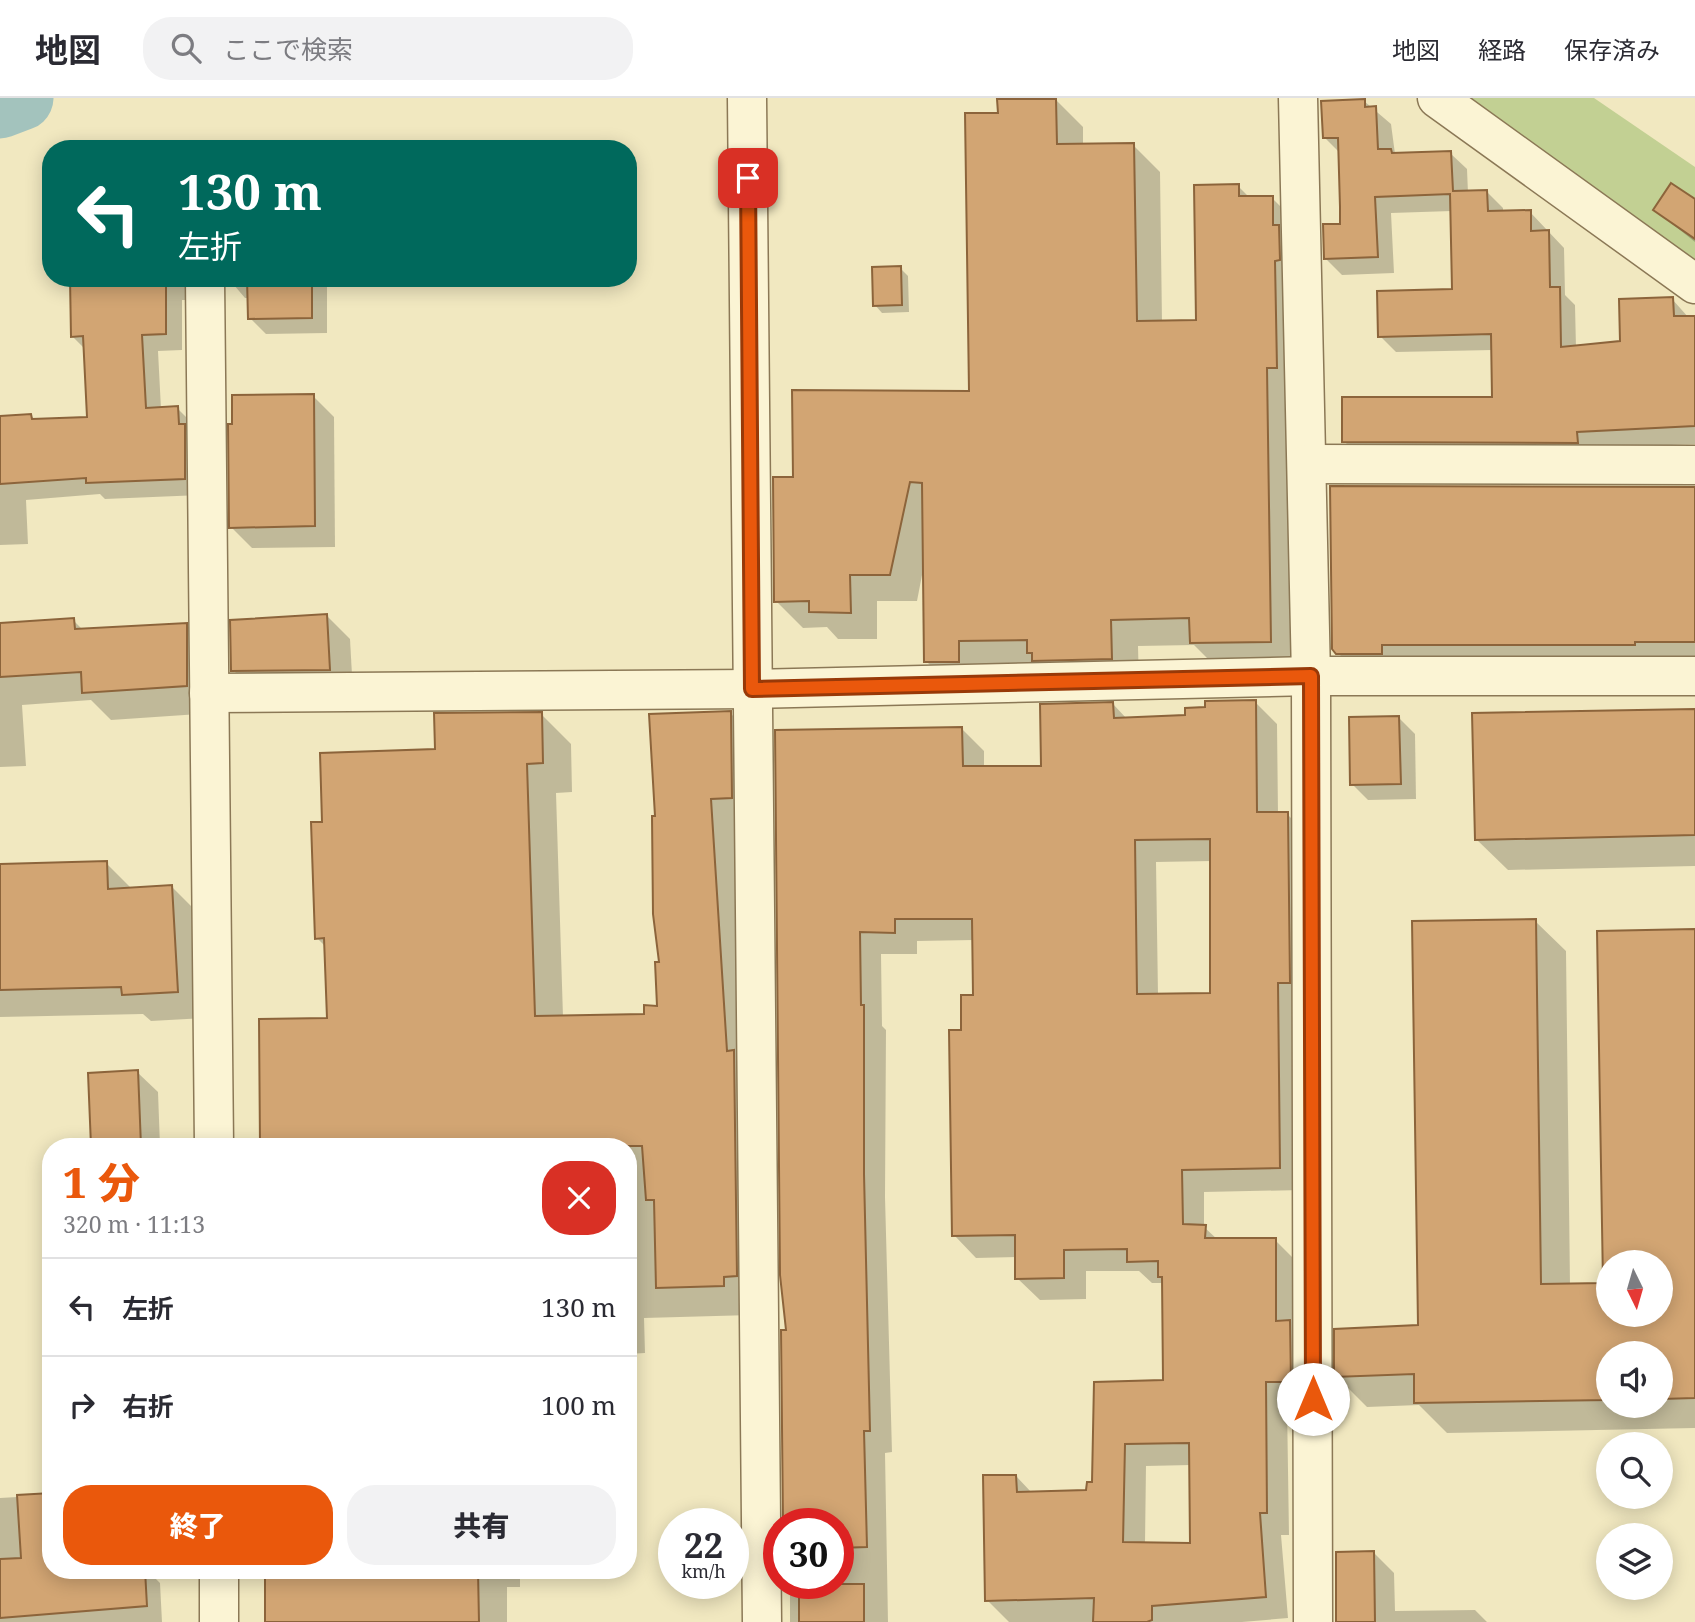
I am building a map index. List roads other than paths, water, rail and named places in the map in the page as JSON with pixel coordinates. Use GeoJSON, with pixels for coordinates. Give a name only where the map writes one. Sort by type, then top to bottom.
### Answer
{"type":"FeatureCollection","features":[{"type":"Feature","properties":{"kind":"street"},"geometry":{"type":"LineString","coordinates":[[747,98],[762,1622]]}},
{"type":"Feature","properties":{"kind":"street"},"geometry":{"type":"LineString","coordinates":[[1298,98],[1311,676],[1313,1622]]}},
{"type":"Feature","properties":{"kind":"street"},"geometry":{"type":"LineString","coordinates":[[1437,98],[1695,284]]}},
{"type":"Feature","properties":{"kind":"street"},"geometry":{"type":"LineString","coordinates":[[205,287],[214,1138]]}},
{"type":"Feature","properties":{"kind":"street"},"geometry":{"type":"LineString","coordinates":[[1307,464],[1695,465]]}},
{"type":"Feature","properties":{"kind":"street"},"geometry":{"type":"LineString","coordinates":[[209,693],[752,689],[1311,676],[1695,676]]}},
{"type":"Feature","properties":{"kind":"street"},"geometry":{"type":"LineString","coordinates":[[219,1579],[219,1622]]}},
{"type":"Feature","properties":{"kind":"waterway"},"geometry":{"type":"LineString","coordinates":[[0,106],[21,98]]}}]}
